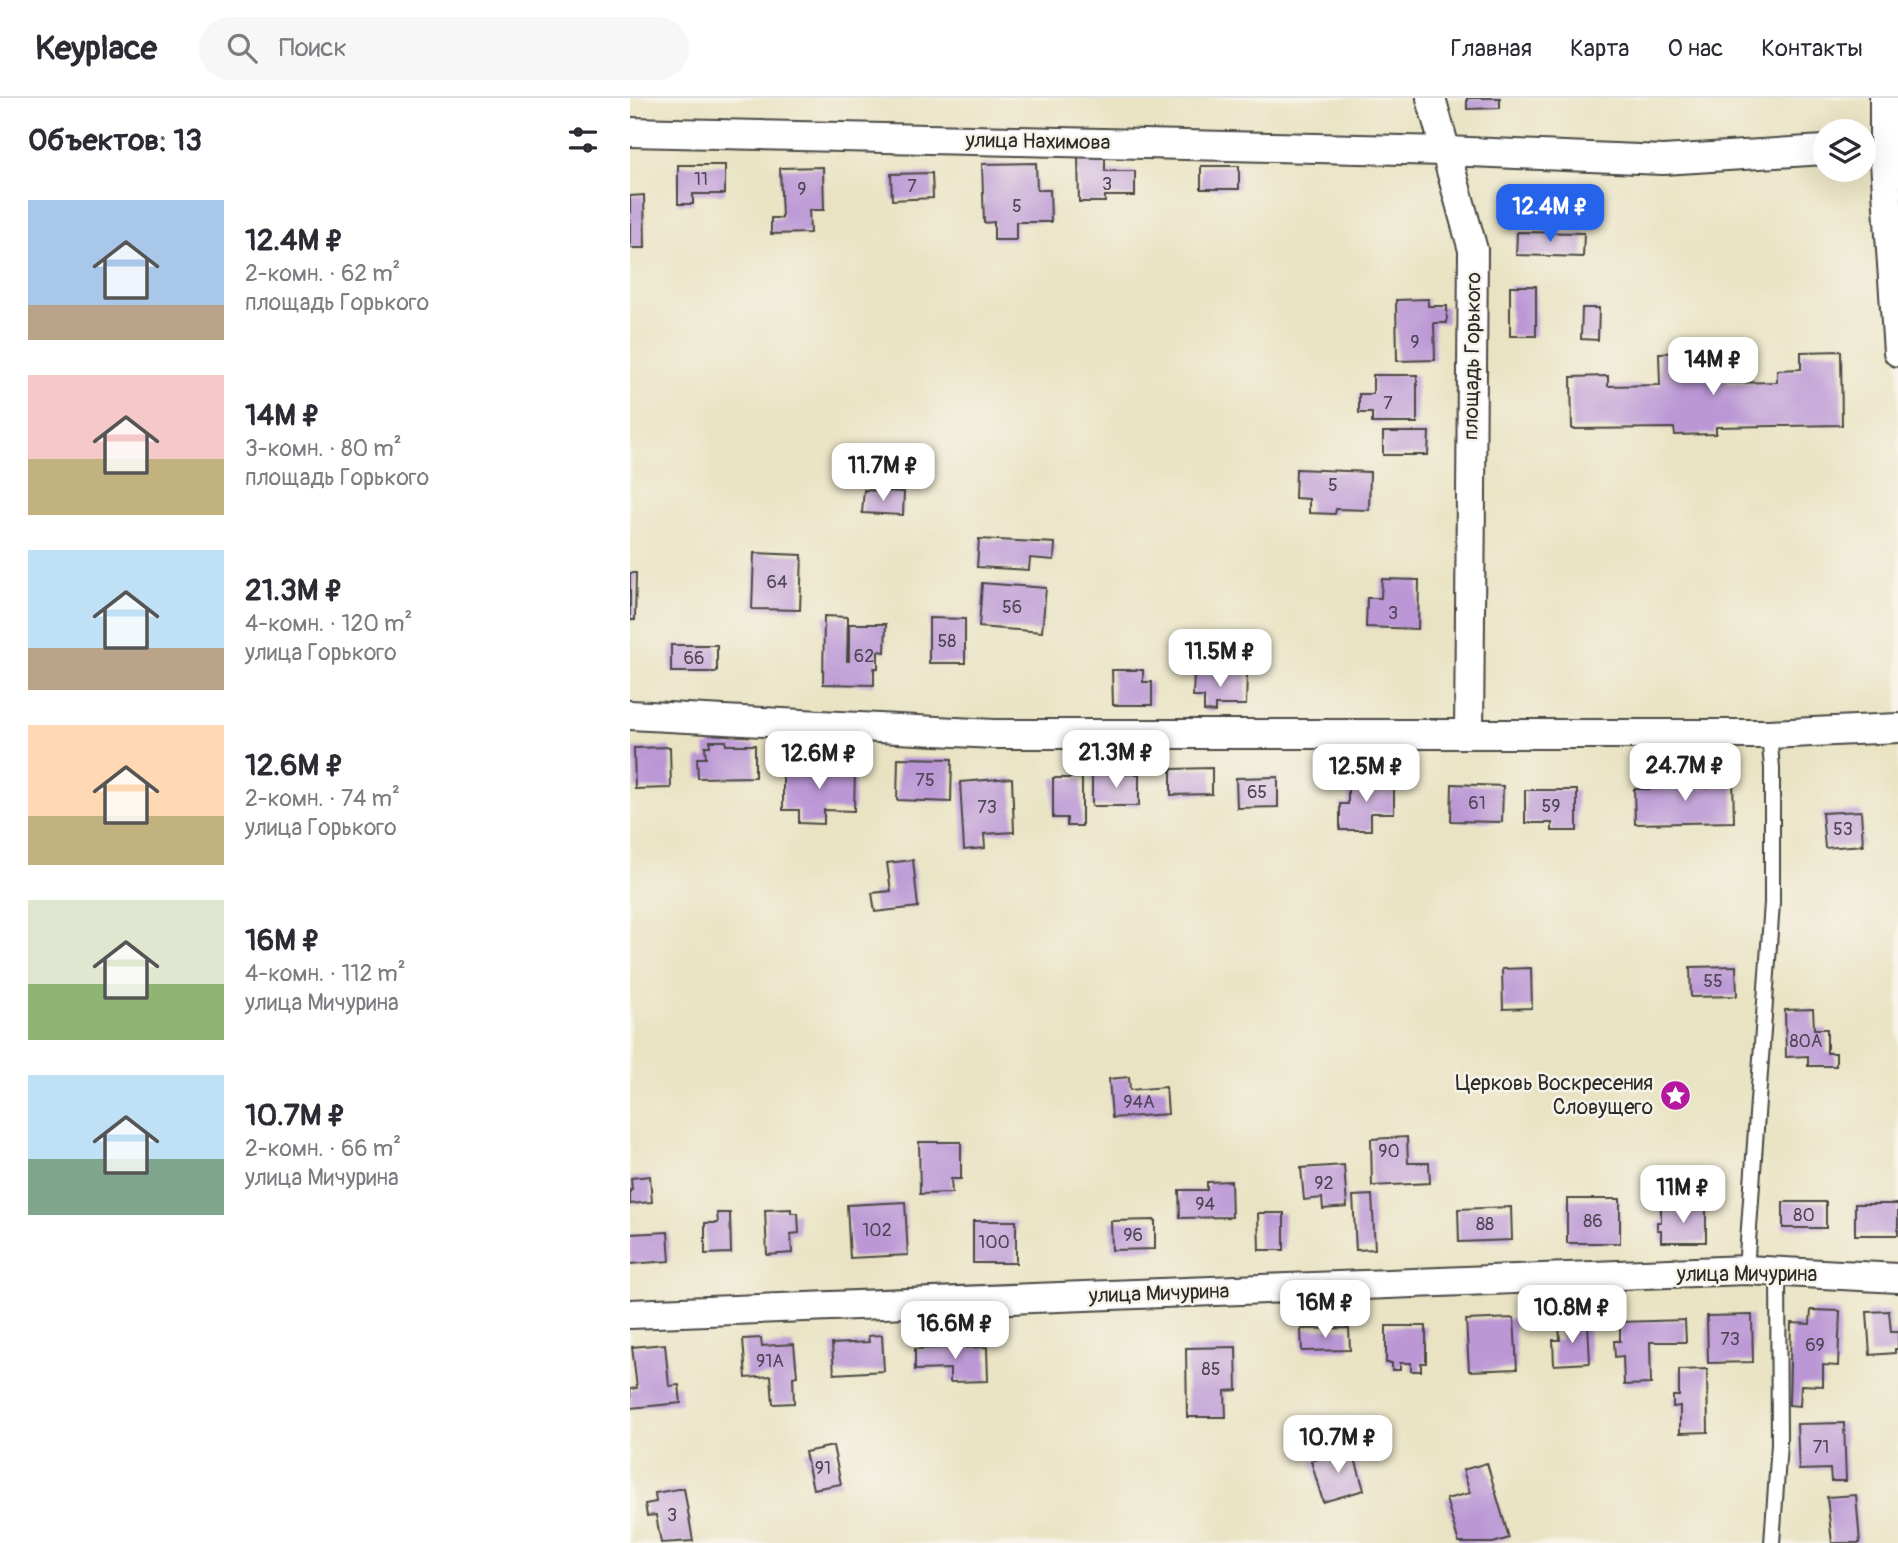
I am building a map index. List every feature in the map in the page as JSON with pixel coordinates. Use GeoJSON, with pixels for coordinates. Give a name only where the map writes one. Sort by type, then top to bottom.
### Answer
{"type":"FeatureCollection","features":[{"type":"Feature","properties":{"kind":"street","name":"площадь Горького"},"geometry":{"type":"LineString","coordinates":[[1431,98],[1474,250],[1469,734]]}},
{"type":"Feature","properties":{"kind":"street"},"geometry":{"type":"LineString","coordinates":[[1876,137],[1884,98]]}},
{"type":"Feature","properties":{"kind":"street","name":"улица Нахимова"},"geometry":{"type":"LineString","coordinates":[[630,132],[1446,151]]}},
{"type":"Feature","properties":{"kind":"street"},"geometry":{"type":"LineString","coordinates":[[1446,151],[1663,160],[1813,151]]}},
{"type":"Feature","properties":{"kind":"street"},"geometry":{"type":"LineString","coordinates":[[1876,164],[1898,352]]}},
{"type":"Feature","properties":{"kind":"street"},"geometry":{"type":"LineString","coordinates":[[630,715],[994,734],[1769,734],[1898,728]]}},
{"type":"Feature","properties":{"kind":"street","name":"улица Мичурина"},"geometry":{"type":"LineString","coordinates":[[630,1314],[1746,1270],[1898,1278]]}},
{"type":"Feature","properties":{"kind":"lane"},"geometry":{"type":"LineString","coordinates":[[1746,1270],[1772,904],[1772,768],[1769,734]]}},
{"type":"Feature","properties":{"kind":"lane"},"geometry":{"type":"LineString","coordinates":[[1772,1543],[1779,1444],[1778,1272]]}},
{"type":"Feature","properties":{"kind":"building"},"geometry":{"type":"Polygon","coordinates":[[[1467,98],[1500,98],[1500,108],[1467,109],[1467,98]]]}},
{"type":"Feature","properties":{"kind":"building"},"geometry":{"type":"Polygon","coordinates":[[[1078,156],[1105,156],[1105,171],[1135,171],[1135,196],[1105,196],[1105,202],[1079,202],[1078,156]]]}},
{"type":"Feature","properties":{"kind":"building"},"geometry":{"type":"Polygon","coordinates":[[[1036,163],[1037,190],[1050,190],[1051,222],[1016,222],[1016,240],[994,240],[994,222],[984,223],[982,164],[1036,163]]]}},
{"type":"Feature","properties":{"kind":"building"},"geometry":{"type":"Polygon","coordinates":[[[678,165],[725,165],[725,194],[693,194],[693,204],[678,204],[678,165]]]}},
{"type":"Feature","properties":{"kind":"building"},"geometry":{"type":"Polygon","coordinates":[[[1201,166],[1239,166],[1239,189],[1201,189],[1201,166]]]}},
{"type":"Feature","properties":{"kind":"building"},"geometry":{"type":"Polygon","coordinates":[[[823,167],[824,210],[809,210],[810,233],[771,234],[771,218],[782,218],[780,168],[823,167]]]}},
{"type":"Feature","properties":{"kind":"building"},"geometry":{"type":"Polygon","coordinates":[[[932,173],[933,198],[892,200],[891,174],[932,173]]]}},
{"type":"Feature","properties":{"kind":"building"},"geometry":{"type":"Polygon","coordinates":[[[644,195],[645,248],[630,248],[630,196],[644,195]]]}},
{"type":"Feature","properties":{"kind":"building"},"geometry":{"type":"Polygon","coordinates":[[[1517,232],[1584,233],[1583,257],[1516,255],[1517,232]]]}},
{"type":"Feature","properties":{"kind":"building"},"geometry":{"type":"Polygon","coordinates":[[[1510,286],[1536,286],[1536,336],[1510,336],[1510,286]]]}},
{"type":"Feature","properties":{"kind":"building"},"geometry":{"type":"Polygon","coordinates":[[[1428,299],[1428,306],[1447,306],[1447,323],[1434,323],[1435,360],[1397,361],[1396,300],[1428,299]]]}},
{"type":"Feature","properties":{"kind":"building"},"geometry":{"type":"Polygon","coordinates":[[[1582,308],[1599,308],[1598,340],[1581,339],[1582,308]]]}},
{"type":"Feature","properties":{"kind":"building"},"geometry":{"type":"Polygon","coordinates":[[[1727,351],[1728,383],[1777,382],[1777,370],[1801,369],[1801,352],[1841,351],[1842,425],[1716,427],[1716,434],[1675,435],[1674,428],[1572,429],[1571,377],[1608,376],[1608,386],[1660,385],[1659,353],[1727,351]]]}},
{"type":"Feature","properties":{"kind":"building"},"geometry":{"type":"Polygon","coordinates":[[[1373,375],[1417,375],[1417,423],[1372,423],[1372,413],[1359,413],[1359,394],[1373,394],[1373,375]]]}},
{"type":"Feature","properties":{"kind":"building"},"geometry":{"type":"Polygon","coordinates":[[[1383,432],[1429,432],[1428,455],[1383,455],[1383,432]]]}},
{"type":"Feature","properties":{"kind":"building"},"geometry":{"type":"Polygon","coordinates":[[[1296,469],[1370,472],[1369,510],[1336,509],[1335,514],[1309,513],[1309,499],[1295,498],[1296,469]]]}},
{"type":"Feature","properties":{"kind":"building"},"geometry":{"type":"Polygon","coordinates":[[[864,490],[904,492],[903,515],[862,513],[864,490]]]}},
{"type":"Feature","properties":{"kind":"building"},"geometry":{"type":"Polygon","coordinates":[[[979,539],[1055,543],[1054,560],[1030,558],[1029,570],[977,567],[979,539]]]}},
{"type":"Feature","properties":{"kind":"building"},"geometry":{"type":"Polygon","coordinates":[[[754,553],[802,555],[800,610],[752,609],[754,553]]]}},
{"type":"Feature","properties":{"kind":"building"},"geometry":{"type":"Polygon","coordinates":[[[630,573],[636,573],[635,620],[630,620],[630,573]]]}},
{"type":"Feature","properties":{"kind":"building"},"geometry":{"type":"Polygon","coordinates":[[[1382,579],[1419,580],[1418,629],[1366,627],[1367,598],[1381,598],[1382,579]]]}},
{"type":"Feature","properties":{"kind":"building"},"geometry":{"type":"Polygon","coordinates":[[[982,583],[1046,588],[1042,632],[979,627],[982,583]]]}},
{"type":"Feature","properties":{"kind":"building"},"geometry":{"type":"Polygon","coordinates":[[[824,616],[848,617],[847,661],[849,624],[886,624],[885,652],[878,651],[874,685],[823,684],[824,616]]]}},
{"type":"Feature","properties":{"kind":"building"},"geometry":{"type":"Polygon","coordinates":[[[929,618],[965,619],[965,663],[929,663],[929,618]]]}},
{"type":"Feature","properties":{"kind":"building"},"geometry":{"type":"Polygon","coordinates":[[[671,645],[717,645],[717,672],[671,672],[671,645]]]}},
{"type":"Feature","properties":{"kind":"building"},"geometry":{"type":"Polygon","coordinates":[[[1112,670],[1143,670],[1143,682],[1152,682],[1152,705],[1113,705],[1112,670]]]}},
{"type":"Feature","properties":{"kind":"building"},"geometry":{"type":"Polygon","coordinates":[[[1194,673],[1247,674],[1246,705],[1215,705],[1215,712],[1204,711],[1204,697],[1193,697],[1194,673]]]}},
{"type":"Feature","properties":{"kind":"building"},"geometry":{"type":"Polygon","coordinates":[[[710,741],[726,741],[726,745],[755,745],[755,777],[698,778],[697,758],[706,758],[705,746],[710,746],[710,741]]]}},
{"type":"Feature","properties":{"kind":"building"},"geometry":{"type":"Polygon","coordinates":[[[670,747],[671,788],[635,789],[634,748],[670,747]]]}},
{"type":"Feature","properties":{"kind":"building"},"geometry":{"type":"Polygon","coordinates":[[[898,758],[952,759],[951,802],[897,800],[898,758]]]}},
{"type":"Feature","properties":{"kind":"building"},"geometry":{"type":"Polygon","coordinates":[[[819,760],[839,761],[839,769],[855,769],[854,811],[824,810],[824,824],[799,823],[799,810],[783,810],[783,773],[798,773],[798,769],[804,767],[819,767],[819,760]]]}},
{"type":"Feature","properties":{"kind":"building"},"geometry":{"type":"Polygon","coordinates":[[[1212,768],[1212,794],[1171,795],[1171,769],[1212,768]]]}},
{"type":"Feature","properties":{"kind":"building"},"geometry":{"type":"Polygon","coordinates":[[[1092,774],[1139,774],[1139,806],[1092,806],[1092,774]]]}},
{"type":"Feature","properties":{"kind":"building"},"geometry":{"type":"Polygon","coordinates":[[[1278,777],[1278,807],[1237,808],[1236,778],[1278,777]]]}},
{"type":"Feature","properties":{"kind":"building"},"geometry":{"type":"Polygon","coordinates":[[[1012,778],[1014,832],[984,834],[985,848],[964,850],[960,782],[1012,778]]]}},
{"type":"Feature","properties":{"kind":"building"},"geometry":{"type":"Polygon","coordinates":[[[1053,778],[1082,778],[1082,826],[1067,826],[1067,818],[1053,818],[1053,778]]]}},
{"type":"Feature","properties":{"kind":"building"},"geometry":{"type":"Polygon","coordinates":[[[1708,778],[1733,778],[1734,822],[1635,824],[1634,789],[1657,789],[1656,780],[1678,780],[1678,788],[1708,788],[1708,778]]]}},
{"type":"Feature","properties":{"kind":"building"},"geometry":{"type":"Polygon","coordinates":[[[1348,782],[1394,782],[1394,813],[1371,813],[1371,830],[1340,830],[1340,804],[1348,804],[1348,782]]]}},
{"type":"Feature","properties":{"kind":"building"},"geometry":{"type":"Polygon","coordinates":[[[1452,784],[1503,786],[1502,822],[1451,821],[1452,784]]]}},
{"type":"Feature","properties":{"kind":"building"},"geometry":{"type":"Polygon","coordinates":[[[1525,790],[1577,790],[1577,831],[1552,831],[1552,823],[1525,823],[1525,790]]]}},
{"type":"Feature","properties":{"kind":"building"},"geometry":{"type":"Polygon","coordinates":[[[1861,811],[1863,845],[1825,848],[1822,813],[1861,811]]]}},
{"type":"Feature","properties":{"kind":"building"},"geometry":{"type":"Polygon","coordinates":[[[913,860],[918,907],[875,912],[872,893],[891,891],[887,863],[913,860]]]}},
{"type":"Feature","properties":{"kind":"building"},"geometry":{"type":"Polygon","coordinates":[[[1736,966],[1737,996],[1691,997],[1690,967],[1736,966]]]}},
{"type":"Feature","properties":{"kind":"building"},"geometry":{"type":"Polygon","coordinates":[[[1531,968],[1532,1008],[1503,1009],[1502,969],[1531,968]]]}},
{"type":"Feature","properties":{"kind":"building"},"geometry":{"type":"Polygon","coordinates":[[[1813,1009],[1814,1029],[1827,1029],[1827,1053],[1836,1053],[1836,1066],[1808,1066],[1808,1056],[1786,1057],[1785,1010],[1813,1009]]]}},
{"type":"Feature","properties":{"kind":"building"},"geometry":{"type":"Polygon","coordinates":[[[1129,1077],[1130,1090],[1166,1087],[1168,1114],[1112,1118],[1109,1079],[1129,1077]]]}},
{"type":"Feature","properties":{"kind":"building"},"geometry":{"type":"Polygon","coordinates":[[[1407,1137],[1408,1163],[1429,1163],[1430,1183],[1372,1186],[1371,1139],[1407,1137]]]}},
{"type":"Feature","properties":{"kind":"building"},"geometry":{"type":"Polygon","coordinates":[[[919,1142],[961,1142],[961,1179],[951,1179],[952,1193],[920,1194],[919,1142]]]}},
{"type":"Feature","properties":{"kind":"building"},"geometry":{"type":"Polygon","coordinates":[[[1344,1165],[1347,1207],[1323,1209],[1322,1198],[1304,1200],[1301,1168],[1344,1165]]]}},
{"type":"Feature","properties":{"kind":"building"},"geometry":{"type":"Polygon","coordinates":[[[650,1176],[652,1202],[630,1204],[631,1178],[650,1176]]]}},
{"type":"Feature","properties":{"kind":"building"},"geometry":{"type":"Polygon","coordinates":[[[1231,1181],[1232,1217],[1180,1218],[1179,1190],[1207,1190],[1207,1182],[1231,1181]]]}},
{"type":"Feature","properties":{"kind":"building"},"geometry":{"type":"Polygon","coordinates":[[[1372,1195],[1375,1249],[1356,1250],[1353,1196],[1372,1195]]]}},
{"type":"Feature","properties":{"kind":"building"},"geometry":{"type":"Polygon","coordinates":[[[1567,1199],[1620,1199],[1620,1243],[1567,1243],[1567,1199]]]}},
{"type":"Feature","properties":{"kind":"building"},"geometry":{"type":"Polygon","coordinates":[[[905,1202],[908,1255],[850,1258],[847,1205],[905,1202]]]}},
{"type":"Feature","properties":{"kind":"building"},"geometry":{"type":"Polygon","coordinates":[[[1783,1202],[1826,1202],[1826,1228],[1783,1228],[1783,1202]]]}},
{"type":"Feature","properties":{"kind":"building"},"geometry":{"type":"Polygon","coordinates":[[[1855,1204],[1898,1204],[1898,1235],[1855,1235],[1855,1204]]]}},
{"type":"Feature","properties":{"kind":"building"},"geometry":{"type":"Polygon","coordinates":[[[1511,1207],[1512,1240],[1459,1242],[1458,1209],[1511,1207]]]}},
{"type":"Feature","properties":{"kind":"building"},"geometry":{"type":"Polygon","coordinates":[[[1661,1207],[1706,1207],[1706,1242],[1661,1242],[1661,1230],[1657,1230],[1657,1222],[1661,1222],[1661,1207]]]}},
{"type":"Feature","properties":{"kind":"building"},"geometry":{"type":"Polygon","coordinates":[[[791,1209],[791,1213],[798,1213],[799,1233],[791,1234],[792,1253],[767,1255],[765,1210],[791,1209]]]}},
{"type":"Feature","properties":{"kind":"building"},"geometry":{"type":"Polygon","coordinates":[[[717,1213],[730,1213],[731,1253],[705,1254],[705,1223],[718,1223],[717,1213]]]}},
{"type":"Feature","properties":{"kind":"building"},"geometry":{"type":"Polygon","coordinates":[[[1258,1213],[1284,1213],[1284,1250],[1259,1250],[1258,1213]]]}},
{"type":"Feature","properties":{"kind":"building"},"geometry":{"type":"Polygon","coordinates":[[[1155,1220],[1155,1249],[1112,1250],[1111,1221],[1155,1220]]]}},
{"type":"Feature","properties":{"kind":"building"},"geometry":{"type":"Polygon","coordinates":[[[973,1221],[1016,1221],[1016,1263],[973,1263],[973,1221]]]}},
{"type":"Feature","properties":{"kind":"building"},"geometry":{"type":"Polygon","coordinates":[[[668,1232],[670,1261],[630,1264],[630,1234],[668,1232]]]}},
{"type":"Feature","properties":{"kind":"building"},"geometry":{"type":"Polygon","coordinates":[[[1811,1310],[1840,1311],[1838,1366],[1823,1365],[1823,1386],[1801,1385],[1800,1406],[1789,1405],[1791,1323],[1810,1324],[1811,1310]]]}},
{"type":"Feature","properties":{"kind":"building"},"geometry":{"type":"Polygon","coordinates":[[[1889,1311],[1891,1332],[1898,1332],[1898,1349],[1895,1349],[1895,1353],[1870,1355],[1867,1312],[1889,1311]]]}},
{"type":"Feature","properties":{"kind":"building"},"geometry":{"type":"Polygon","coordinates":[[[1752,1315],[1753,1362],[1708,1363],[1707,1316],[1752,1315]]]}},
{"type":"Feature","properties":{"kind":"building"},"geometry":{"type":"Polygon","coordinates":[[[1514,1318],[1517,1369],[1469,1371],[1466,1320],[1514,1318]]]}},
{"type":"Feature","properties":{"kind":"building"},"geometry":{"type":"Polygon","coordinates":[[[1685,1320],[1686,1342],[1650,1342],[1651,1384],[1624,1385],[1623,1356],[1615,1357],[1614,1341],[1620,1341],[1620,1322],[1685,1320]]]}},
{"type":"Feature","properties":{"kind":"building"},"geometry":{"type":"Polygon","coordinates":[[[1588,1323],[1590,1363],[1554,1365],[1553,1340],[1560,1340],[1559,1324],[1588,1323]]]}},
{"type":"Feature","properties":{"kind":"building"},"geometry":{"type":"Polygon","coordinates":[[[1386,1326],[1426,1326],[1426,1363],[1421,1363],[1421,1371],[1411,1371],[1411,1363],[1400,1363],[1400,1370],[1392,1370],[1392,1363],[1386,1363],[1386,1326]]]}},
{"type":"Feature","properties":{"kind":"building"},"geometry":{"type":"Polygon","coordinates":[[[1349,1328],[1350,1350],[1302,1351],[1301,1329],[1349,1328]]]}},
{"type":"Feature","properties":{"kind":"building"},"geometry":{"type":"Polygon","coordinates":[[[882,1335],[884,1371],[834,1374],[832,1344],[869,1342],[868,1336],[882,1335]]]}},
{"type":"Feature","properties":{"kind":"building"},"geometry":{"type":"Polygon","coordinates":[[[761,1338],[762,1346],[794,1344],[797,1376],[793,1377],[794,1403],[773,1404],[771,1376],[746,1378],[743,1339],[761,1338]]]}},
{"type":"Feature","properties":{"kind":"building"},"geometry":{"type":"Polygon","coordinates":[[[944,1339],[966,1339],[966,1348],[987,1347],[988,1381],[950,1382],[950,1369],[915,1370],[915,1349],[944,1348],[944,1339]]]}},
{"type":"Feature","properties":{"kind":"building"},"geometry":{"type":"Polygon","coordinates":[[[665,1344],[669,1386],[679,1385],[681,1403],[631,1408],[630,1389],[637,1388],[632,1347],[665,1344]]]}},
{"type":"Feature","properties":{"kind":"building"},"geometry":{"type":"Polygon","coordinates":[[[1236,1347],[1237,1390],[1225,1391],[1226,1417],[1187,1417],[1186,1348],[1236,1347]]]}},
{"type":"Feature","properties":{"kind":"building"},"geometry":{"type":"Polygon","coordinates":[[[1707,1369],[1708,1432],[1680,1433],[1680,1406],[1673,1407],[1673,1396],[1679,1396],[1679,1370],[1707,1369]]]}},
{"type":"Feature","properties":{"kind":"building"},"geometry":{"type":"Polygon","coordinates":[[[1844,1423],[1846,1481],[1831,1481],[1830,1469],[1799,1470],[1797,1424],[1844,1423]]]}},
{"type":"Feature","properties":{"kind":"building"},"geometry":{"type":"Polygon","coordinates":[[[833,1446],[841,1484],[813,1489],[805,1452],[833,1446]]]}},
{"type":"Feature","properties":{"kind":"building"},"geometry":{"type":"Polygon","coordinates":[[[1352,1448],[1364,1490],[1323,1502],[1311,1461],[1352,1448]]]}},
{"type":"Feature","properties":{"kind":"building"},"geometry":{"type":"Polygon","coordinates":[[[1487,1463],[1509,1538],[1493,1543],[1459,1543],[1446,1499],[1470,1493],[1463,1470],[1487,1463]]]}},
{"type":"Feature","properties":{"kind":"building"},"geometry":{"type":"Polygon","coordinates":[[[684,1488],[693,1541],[661,1543],[656,1515],[647,1516],[645,1504],[656,1502],[655,1493],[684,1488]]]}},
{"type":"Feature","properties":{"kind":"building"},"geometry":{"type":"Polygon","coordinates":[[[1856,1495],[1860,1543],[1832,1543],[1827,1497],[1856,1495]]]}},
{"type":"Feature","properties":{"kind":"place","name":"Церковь Воскресения Словущего"},"geometry":{"type":"Point","coordinates":[1676,1095]}}]}
